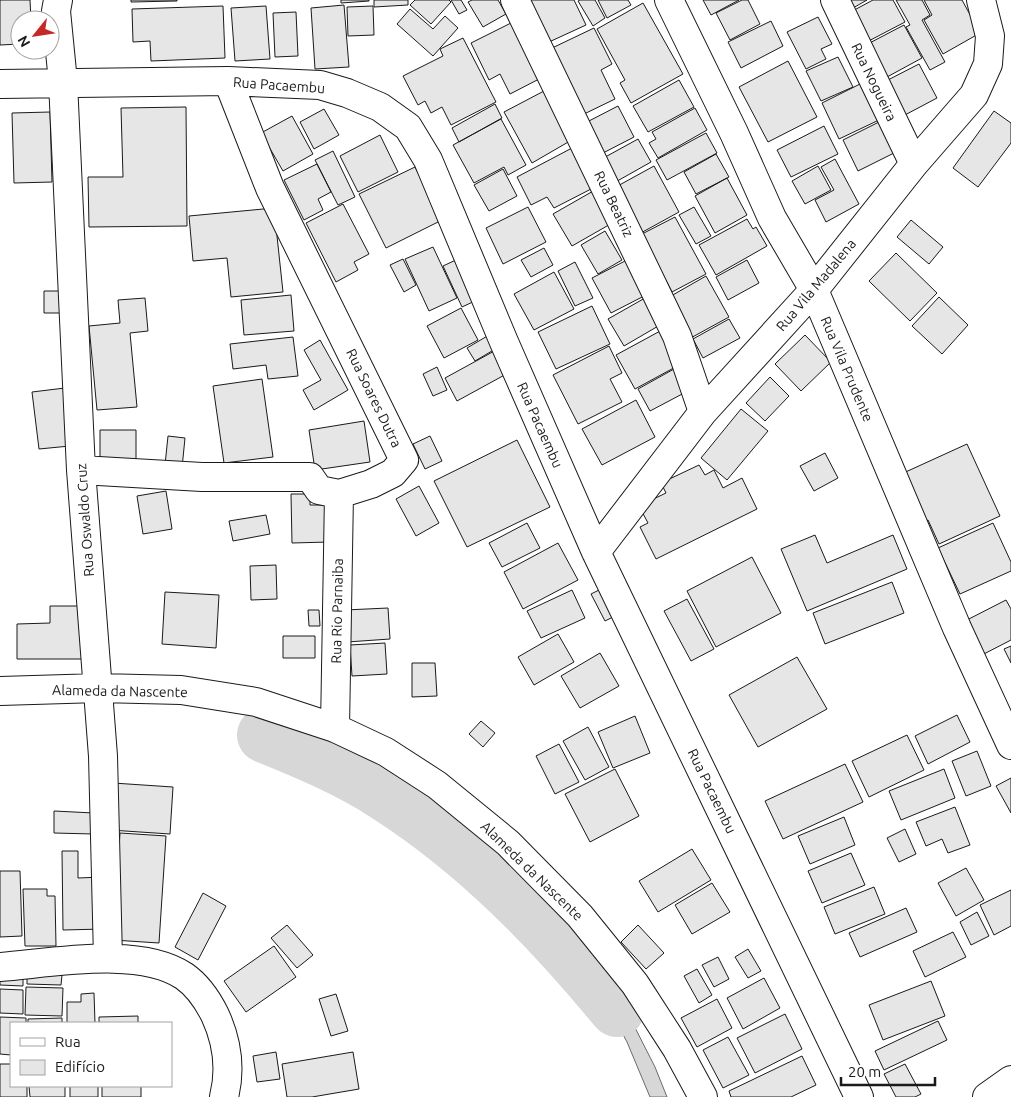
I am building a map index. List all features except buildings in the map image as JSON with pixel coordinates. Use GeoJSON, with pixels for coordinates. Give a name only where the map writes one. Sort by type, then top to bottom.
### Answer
{"type":"FeatureCollection","features":[{"type":"Feature","properties":{"kind":"street"},"geometry":{"type":"LineString","coordinates":[[58,0],[56,11],[63,82]]}},
{"type":"Feature","properties":{"kind":"street","name":"Rua Beatriz"},"geometry":{"type":"LineString","coordinates":[[515,0],[677,336],[703,412]]}},
{"type":"Feature","properties":{"kind":"street","name":"Rua Vila Prudente"},"geometry":{"type":"LineString","coordinates":[[669,0],[734,133],[772,218],[814,290],[957,628],[1011,745]]}},
{"type":"Feature","properties":{"kind":"street","name":"Rua Nogueira"},"geometry":{"type":"LineString","coordinates":[[834,0],[914,164]]}},
{"type":"Feature","properties":{"kind":"street","name":"Rua Vila Madalena"},"geometry":{"type":"LineString","coordinates":[[596,552],[703,412],[814,290],[914,164],[974,95],[988,64],[990,36],[981,0]]}},
{"type":"Feature","properties":{"kind":"street","name":"Rua Pacaembu"},"geometry":{"type":"LineString","coordinates":[[0,84],[228,81],[320,85],[347,92],[380,107],[408,127],[428,160],[504,342],[596,552],[859,1097]]}},
{"type":"Feature","properties":{"kind":"street","name":"Rua Soares Dutra"},"geometry":{"type":"LineString","coordinates":[[228,81],[270,188],[404,460],[392,473],[371,484],[339,494]]}},
{"type":"Feature","properties":{"kind":"street","name":"Rua Oswaldo Cruz"},"geometry":{"type":"LineString","coordinates":[[63,82],[81,470],[103,756],[108,958]]}},
{"type":"Feature","properties":{"kind":"street"},"geometry":{"type":"LineString","coordinates":[[81,470],[202,477],[310,477],[319,490],[339,494]]}},
{"type":"Feature","properties":{"kind":"street","name":"Rua Rio Parnaiba"},"geometry":{"type":"LineString","coordinates":[[335,728],[339,494]]}},
{"type":"Feature","properties":{"kind":"street","name":"Alameda da Nascente"},"geometry":{"type":"LineString","coordinates":[[0,691],[99,688],[181,690],[256,702],[335,728],[386,752],[437,785],[514,850],[580,916],[636,984],[677,1049],[703,1097]]}},
{"type":"Feature","properties":{"kind":"street"},"geometry":{"type":"LineString","coordinates":[[0,967],[108,958],[154,963],[184,976],[208,1000],[222,1031],[228,1065],[224,1097]]}},
{"type":"Feature","properties":{"kind":"street"},"geometry":{"type":"LineString","coordinates":[[987,1097],[1011,1080]]}},
{"type":"Feature","properties":{"kind":"shaded area"},"geometry":{"type":"Polygon","coordinates":[[[624,1006],[655,1067],[667,1097],[650,1097],[627,1042],[611,1012],[624,1006]]]}},
{"type":"Feature","properties":{"kind":"waterway"},"geometry":{"type":"LineString","coordinates":[[265,735],[359,777],[421,817],[452,841],[482,866],[539,921],[617,1009]]}}]}
